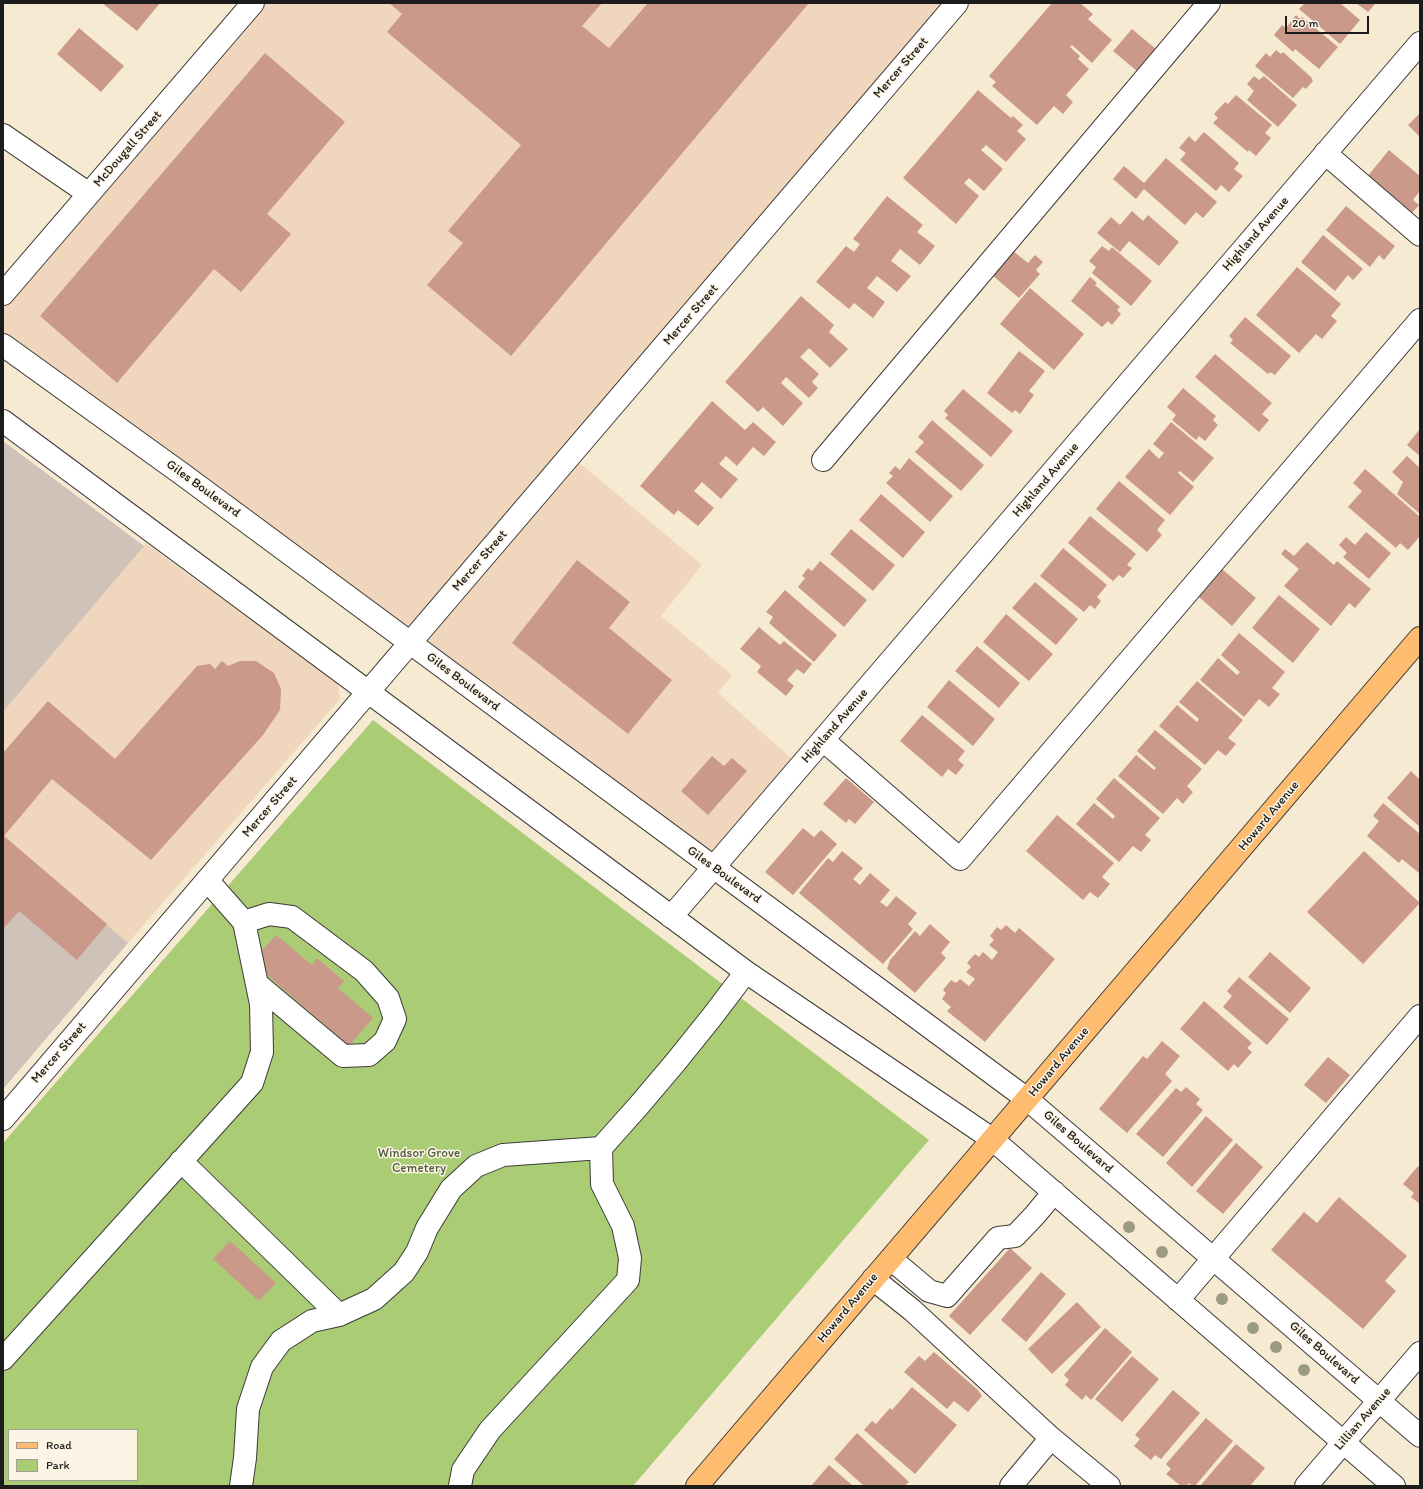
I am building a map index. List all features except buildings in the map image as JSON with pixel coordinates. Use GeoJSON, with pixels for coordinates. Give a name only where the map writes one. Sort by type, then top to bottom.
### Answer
{"type":"FeatureCollection","features":[{"type":"Feature","properties":{"kind":"main road","name":"Howard Avenue"},"geometry":{"type":"LineString","coordinates":[[697,1486],[1420,638]]}},
{"type":"Feature","properties":{"kind":"street","name":"McDougall Street"},"geometry":{"type":"LineString","coordinates":[[3,294],[253,3]]}},
{"type":"Feature","properties":{"kind":"street","name":"Mercer Street"},"geometry":{"type":"LineString","coordinates":[[3,1119],[958,3]]}},
{"type":"Feature","properties":{"kind":"street"},"geometry":{"type":"LineString","coordinates":[[822,460],[1209,3]]}},
{"type":"Feature","properties":{"kind":"street","name":"Highland Avenue"},"geometry":{"type":"LineString","coordinates":[[671,917],[1420,43]]}},
{"type":"Feature","properties":{"kind":"street"},"geometry":{"type":"LineString","coordinates":[[3,135],[88,194]]}},
{"type":"Feature","properties":{"kind":"street"},"geometry":{"type":"LineString","coordinates":[[1325,153],[1420,235]]}},
{"type":"Feature","properties":{"kind":"street"},"geometry":{"type":"LineString","coordinates":[[823,740],[960,860],[1420,320]]}},
{"type":"Feature","properties":{"kind":"street","name":"Giles Boulevard"},"geometry":{"type":"LineString","coordinates":[[3,345],[182,474],[1028,1099],[1420,1436]]}},
{"type":"Feature","properties":{"kind":"street"},"geometry":{"type":"LineString","coordinates":[[3,421],[746,972],[992,1139],[1394,1486]]}},
{"type":"Feature","properties":{"kind":"street"},"geometry":{"type":"LineString","coordinates":[[3,1359],[252,1083],[262,1052],[261,1004],[244,922],[207,880]]}},
{"type":"Feature","properties":{"kind":"street"},"geometry":{"type":"LineString","coordinates":[[244,922],[269,914],[292,917],[364,971],[388,998],[394,1019],[385,1041],[369,1055],[343,1056],[257,984]]}},
{"type":"Feature","properties":{"kind":"street"},"geometry":{"type":"LineString","coordinates":[[241,1486],[245,1458],[248,1409],[262,1368],[281,1341],[312,1321],[339,1315],[374,1299],[404,1272],[416,1252],[427,1228],[451,1189],[476,1166],[503,1155],[601,1148],[642,1104],[698,1036],[746,972]]}},
{"type":"Feature","properties":{"kind":"street"},"geometry":{"type":"LineString","coordinates":[[1178,1300],[1420,1016]]}},
{"type":"Feature","properties":{"kind":"street"},"geometry":{"type":"LineString","coordinates":[[460,1486],[463,1470],[490,1430],[628,1280],[630,1258],[623,1226],[602,1184],[601,1148]]}},
{"type":"Feature","properties":{"kind":"street"},"geometry":{"type":"LineString","coordinates":[[181,1161],[339,1315]]}},
{"type":"Feature","properties":{"kind":"street"},"geometry":{"type":"LineString","coordinates":[[890,1259],[929,1291],[947,1296],[998,1238],[1015,1236],[1036,1215],[1054,1192]]}},
{"type":"Feature","properties":{"kind":"street"},"geometry":{"type":"LineString","coordinates":[[873,1280],[912,1310],[1051,1438],[1109,1486]]}},
{"type":"Feature","properties":{"kind":"street","name":"Lillian Avenue"},"geometry":{"type":"LineString","coordinates":[[1306,1486],[1420,1353]]}},
{"type":"Feature","properties":{"kind":"street"},"geometry":{"type":"LineString","coordinates":[[1010,1486],[1051,1438]]}},
{"type":"Feature","properties":{"kind":"shaded area"},"geometry":{"type":"Polygon","coordinates":[[[253,3],[958,3],[570,455],[702,565],[661,616],[732,675],[718,693],[800,766],[714,867],[3,345],[3,294],[253,3]]]}},
{"type":"Feature","properties":{"kind":"shaded area"},"geometry":{"type":"Polygon","coordinates":[[[3,441],[144,546],[3,712],[3,441]]]}},
{"type":"Feature","properties":{"kind":"shaded area"},"geometry":{"type":"Polygon","coordinates":[[[146,543],[191,577],[325,671],[338,685],[340,699],[128,943],[3,835],[3,712],[146,543]]]}},
{"type":"Feature","properties":{"kind":"shaded area"},"geometry":{"type":"Polygon","coordinates":[[[3,835],[128,943],[3,1089],[3,835]]]}},
{"type":"Feature","properties":{"kind":"green space","name":"Windsor Grove Cemetery"},"geometry":{"type":"Polygon","coordinates":[[[373,720],[929,1140],[633,1486],[3,1486],[3,1143],[373,720]]]}}]}
